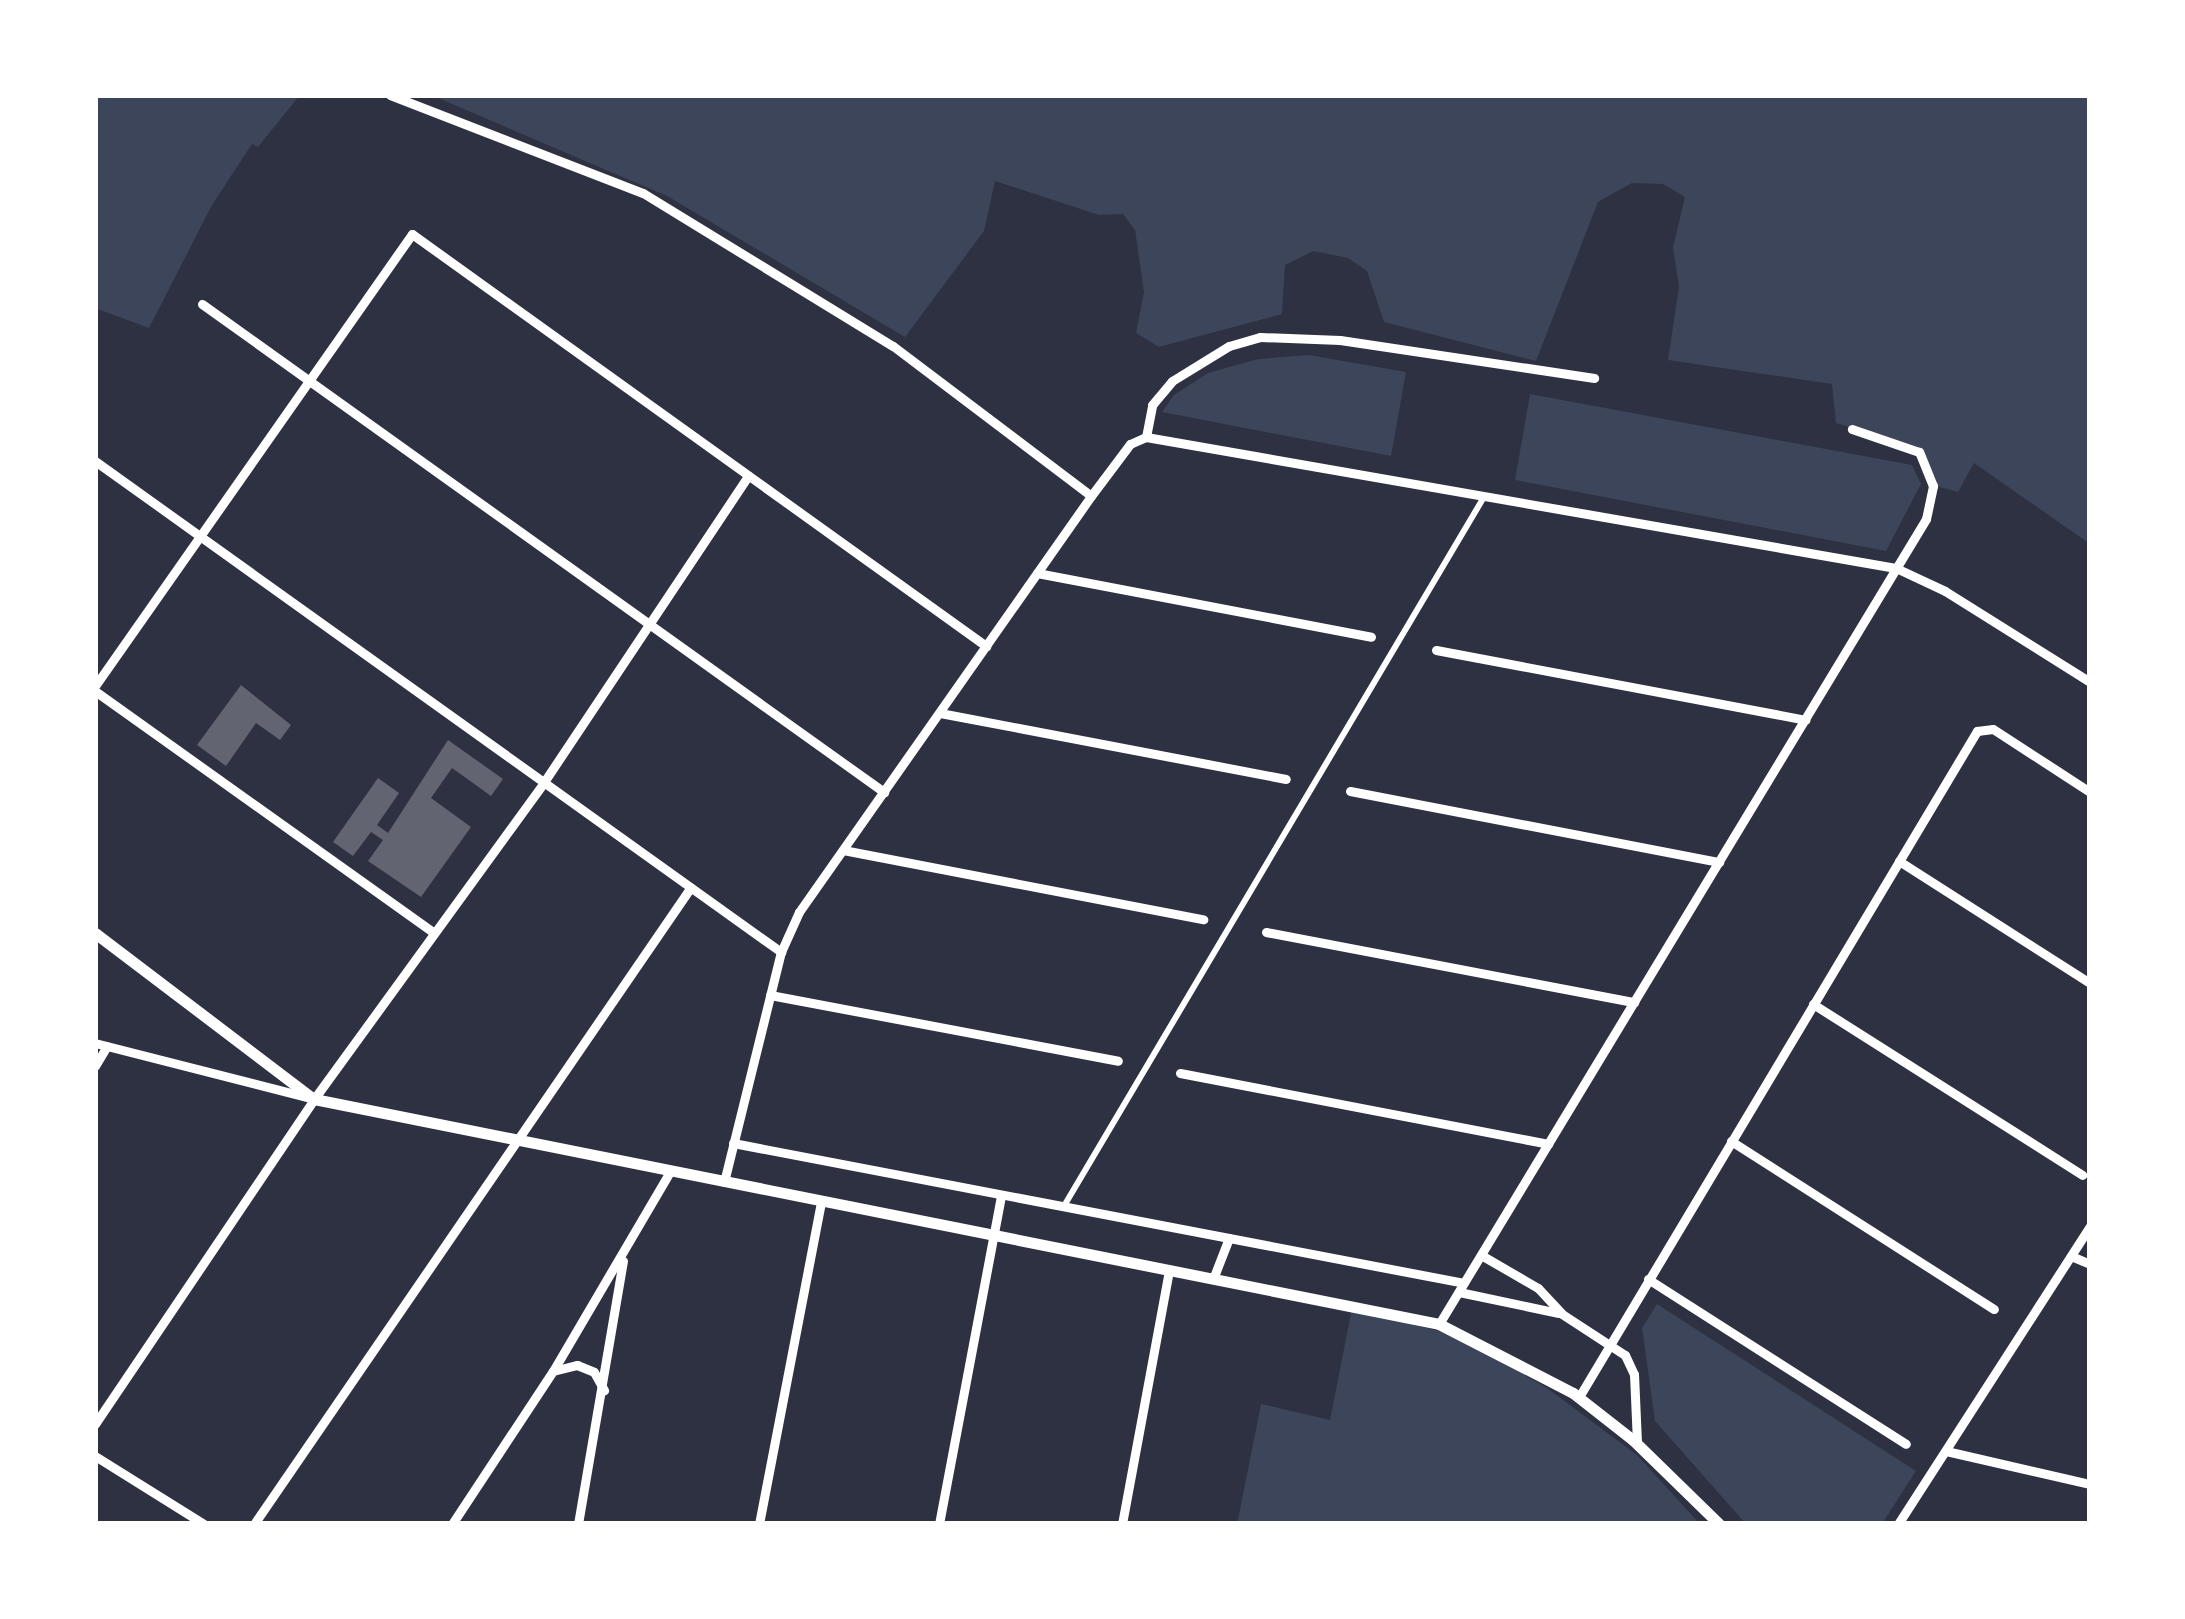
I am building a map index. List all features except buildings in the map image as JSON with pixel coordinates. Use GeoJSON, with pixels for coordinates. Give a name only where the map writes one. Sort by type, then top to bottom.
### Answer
{"type":"FeatureCollection","features":[{"type":"Feature","properties":{"kind":"street"},"geometry":{"type":"LineString","coordinates":[[390,95],[644,193],[893,346],[1091,496]]}},
{"type":"Feature","properties":{"kind":"street"},"geometry":{"type":"LineString","coordinates":[[433,932],[95,688],[305,379],[412,234],[986,646]]}},
{"type":"Feature","properties":{"kind":"street"},"geometry":{"type":"LineString","coordinates":[[202,304],[648,628],[884,792]]}},
{"type":"Feature","properties":{"kind":"street"},"geometry":{"type":"LineString","coordinates":[[1146,436],[1152,404],[1172,381],[1229,346],[1260,338],[1340,340],[1594,378]]}},
{"type":"Feature","properties":{"kind":"street"},"geometry":{"type":"LineString","coordinates":[[1439,1324],[1926,519],[1930,472],[1906,443],[1852,429]]}},
{"type":"Feature","properties":{"kind":"street"},"geometry":{"type":"LineString","coordinates":[[724,1182],[781,952],[800,912],[1091,496],[1130,444],[1146,436],[1896,568],[2090,682]]}},
{"type":"Feature","properties":{"kind":"street"},"geometry":{"type":"LineString","coordinates":[[95,462],[781,952]]}},
{"type":"Feature","properties":{"kind":"street"},"geometry":{"type":"LineString","coordinates":[[95,1424],[314,1098],[544,782],[748,476]]}},
{"type":"Feature","properties":{"kind":"street"},"geometry":{"type":"LineString","coordinates":[[1062,1207],[1484,497]]}},
{"type":"Feature","properties":{"kind":"street"},"geometry":{"type":"LineString","coordinates":[[1038,573],[1371,637]]}},
{"type":"Feature","properties":{"kind":"street"},"geometry":{"type":"LineString","coordinates":[[1436,650],[1805,720]]}},
{"type":"Feature","properties":{"kind":"street"},"geometry":{"type":"LineString","coordinates":[[940,713],[1286,779]]}},
{"type":"Feature","properties":{"kind":"street"},"geometry":{"type":"LineString","coordinates":[[1578,1397],[1977,730],[1993,729],[2090,792]]}},
{"type":"Feature","properties":{"kind":"street"},"geometry":{"type":"LineString","coordinates":[[1350,791],[1719,862]]}},
{"type":"Feature","properties":{"kind":"street"},"geometry":{"type":"LineString","coordinates":[[844,850],[1202,920]]}},
{"type":"Feature","properties":{"kind":"street"},"geometry":{"type":"LineString","coordinates":[[1899,862],[2090,982]]}},
{"type":"Feature","properties":{"kind":"street"},"geometry":{"type":"LineString","coordinates":[[254,1524],[691,887]]}},
{"type":"Feature","properties":{"kind":"street"},"geometry":{"type":"LineString","coordinates":[[1266,932],[1634,1002]]}},
{"type":"Feature","properties":{"kind":"street"},"geometry":{"type":"LineString","coordinates":[[95,933],[314,1098]]}},
{"type":"Feature","properties":{"kind":"street"},"geometry":{"type":"LineString","coordinates":[[770,994],[1118,1061]]}},
{"type":"Feature","properties":{"kind":"street"},"geometry":{"type":"LineString","coordinates":[[1813,1004],[2082,1175]]}},
{"type":"Feature","properties":{"kind":"street"},"geometry":{"type":"LineString","coordinates":[[95,1043],[314,1098],[514,1140],[1439,1324],[1578,1397],[1637,1444],[1719,1524]]}},
{"type":"Feature","properties":{"kind":"street"},"geometry":{"type":"LineString","coordinates":[[95,1066],[107,1046]]}},
{"type":"Feature","properties":{"kind":"street"},"geometry":{"type":"LineString","coordinates":[[1180,1074],[1548,1144]]}},
{"type":"Feature","properties":{"kind":"street"},"geometry":{"type":"LineString","coordinates":[[1731,1142],[1994,1309]]}},
{"type":"Feature","properties":{"kind":"street"},"geometry":{"type":"LineString","coordinates":[[733,1143],[1230,1238],[1462,1287],[1562,1314],[1610,1342],[1634,1374],[1637,1444]]}},
{"type":"Feature","properties":{"kind":"street"},"geometry":{"type":"LineString","coordinates":[[452,1524],[554,1371],[669,1172]]}},
{"type":"Feature","properties":{"kind":"street"},"geometry":{"type":"LineString","coordinates":[[939,1524],[1001,1196]]}},
{"type":"Feature","properties":{"kind":"street"},"geometry":{"type":"LineString","coordinates":[[759,1524],[821,1202]]}},
{"type":"Feature","properties":{"kind":"street"},"geometry":{"type":"LineString","coordinates":[[1898,1524],[2090,1226]]}},
{"type":"Feature","properties":{"kind":"street"},"geometry":{"type":"LineString","coordinates":[[1213,1279],[1230,1238]]}},
{"type":"Feature","properties":{"kind":"street"},"geometry":{"type":"LineString","coordinates":[[578,1524],[605,1393],[624,1253]]}},
{"type":"Feature","properties":{"kind":"street"},"geometry":{"type":"LineString","coordinates":[[1481,1256],[1538,1288],[1562,1314]]}},
{"type":"Feature","properties":{"kind":"street"},"geometry":{"type":"LineString","coordinates":[[2071,1256],[2090,1264]]}},
{"type":"Feature","properties":{"kind":"street"},"geometry":{"type":"LineString","coordinates":[[1122,1524],[1169,1271]]}},
{"type":"Feature","properties":{"kind":"street"},"geometry":{"type":"LineString","coordinates":[[1648,1279],[1906,1444]]}},
{"type":"Feature","properties":{"kind":"street"},"geometry":{"type":"LineString","coordinates":[[554,1371],[576,1366],[594,1372],[605,1393]]}},
{"type":"Feature","properties":{"kind":"street"},"geometry":{"type":"LineString","coordinates":[[1946,1450],[2090,1484]]}},
{"type":"Feature","properties":{"kind":"street"},"geometry":{"type":"LineString","coordinates":[[95,1456],[204,1524]]}},
{"type":"Feature","properties":{"kind":"shaded area"},"geometry":{"type":"Polygon","coordinates":[[[95,95],[300,95],[258,147],[252,144],[212,205],[149,328],[95,308],[95,95]]]}},
{"type":"Feature","properties":{"kind":"shaded area"},"geometry":{"type":"Polygon","coordinates":[[[431,95],[2090,95],[2090,544],[1974,463],[1958,492],[1936,486],[1924,454],[1912,445],[1836,423],[1832,384],[1668,360],[1679,287],[1673,247],[1685,197],[1663,184],[1632,183],[1598,202],[1536,361],[1384,322],[1367,271],[1348,258],[1313,251],[1285,265],[1282,314],[1159,347],[1136,333],[1144,292],[1135,230],[1123,214],[1099,215],[995,181],[984,231],[905,337],[667,196],[431,95]]]}},
{"type":"Feature","properties":{"kind":"shaded area"},"geometry":{"type":"Polygon","coordinates":[[[1309,355],[1406,372],[1391,456],[1162,412],[1174,395],[1208,373],[1258,359],[1309,355]]]}},
{"type":"Feature","properties":{"kind":"shaded area"},"geometry":{"type":"Polygon","coordinates":[[[1530,394],[1912,465],[1921,484],[1886,551],[1515,480],[1530,394]]]}},
{"type":"Feature","properties":{"kind":"shaded area"},"geometry":{"type":"Polygon","coordinates":[[[1657,1304],[1916,1471],[1882,1524],[1746,1524],[1655,1421],[1642,1328],[1657,1304]]]}},
{"type":"Feature","properties":{"kind":"shaded area"},"geometry":{"type":"Polygon","coordinates":[[[1352,1308],[1457,1336],[1547,1388],[1637,1455],[1700,1524],[1237,1524],[1261,1404],[1330,1420],[1352,1308]]]}}]}
